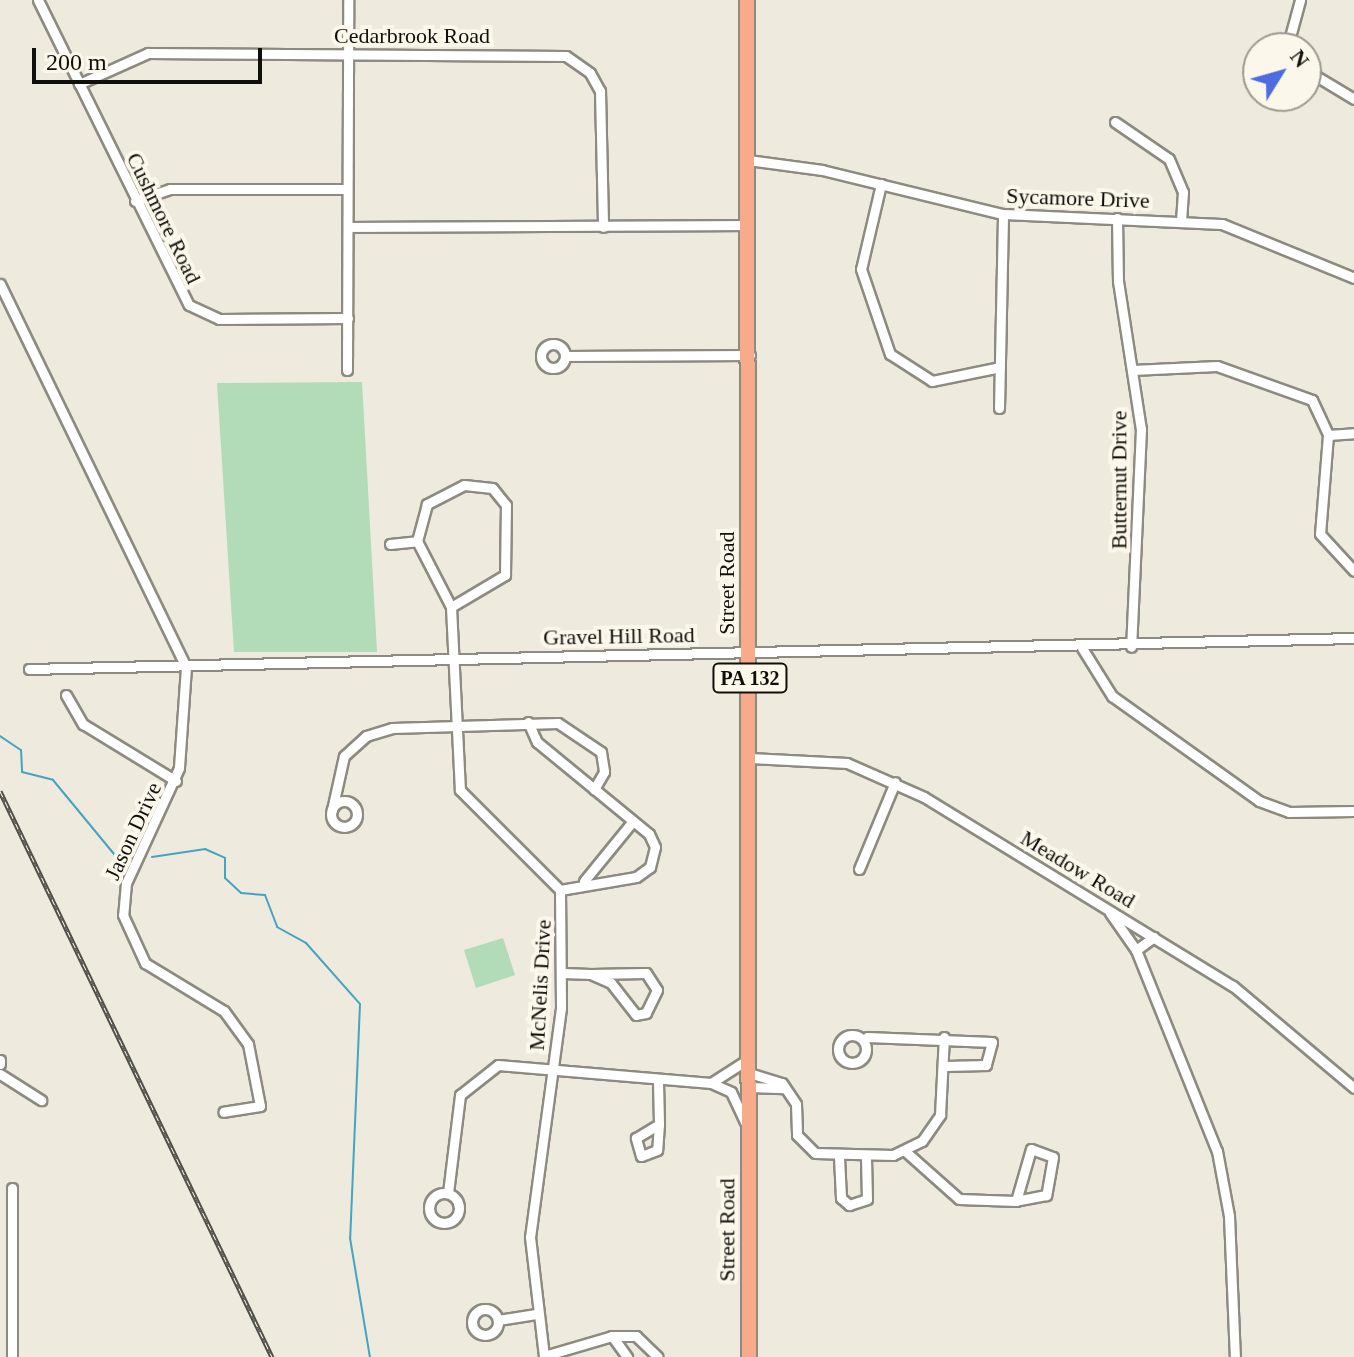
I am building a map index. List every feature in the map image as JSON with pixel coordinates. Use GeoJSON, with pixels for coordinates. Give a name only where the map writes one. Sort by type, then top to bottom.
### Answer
{"type":"FeatureCollection","features":[{"type":"Feature","properties":{"kind":"main road","name":"Street Road"},"geometry":{"type":"LineString","coordinates":[[747,0],[750,355],[749,1357]]}},
{"type":"Feature","properties":{"kind":"street","name":"Cushmore Road"},"geometry":{"type":"LineString","coordinates":[[38,0],[179,292],[202,314],[348,318]]}},
{"type":"Feature","properties":{"kind":"street"},"geometry":{"type":"LineString","coordinates":[[347,370],[348,0]]}},
{"type":"Feature","properties":{"kind":"street"},"geometry":{"type":"LineString","coordinates":[[1291,32],[1300,0]]}},
{"type":"Feature","properties":{"kind":"street","name":"Cedarbrook Road"},"geometry":{"type":"LineString","coordinates":[[79,84],[148,53],[557,55],[583,66],[602,100],[603,227]]}},
{"type":"Feature","properties":{"kind":"street"},"geometry":{"type":"LineString","coordinates":[[1322,80],[1354,99]]}},
{"type":"Feature","properties":{"kind":"street"},"geometry":{"type":"LineString","coordinates":[[1115,122],[1169,159],[1183,192],[1181,220]]}},
{"type":"Feature","properties":{"kind":"street","name":"Sycamore Drive"},"geometry":{"type":"LineString","coordinates":[[748,160],[881,184],[1003,214],[1181,220],[1258,233],[1354,278]]}},
{"type":"Feature","properties":{"kind":"street"},"geometry":{"type":"LineString","coordinates":[[881,184],[861,269],[890,354],[932,381],[1000,367]]}},
{"type":"Feature","properties":{"kind":"street"},"geometry":{"type":"LineString","coordinates":[[135,201],[170,189],[347,189]]}},
{"type":"Feature","properties":{"kind":"street"},"geometry":{"type":"LineString","coordinates":[[999,408],[1003,214]]}},
{"type":"Feature","properties":{"kind":"street","name":"Butternut Drive"},"geometry":{"type":"LineString","coordinates":[[1117,218],[1141,451],[1131,647]]}},
{"type":"Feature","properties":{"kind":"street"},"geometry":{"type":"LineString","coordinates":[[348,227],[749,225]]}},
{"type":"Feature","properties":{"kind":"street"},"geometry":{"type":"LineString","coordinates":[[0,284],[186,667]]}},
{"type":"Feature","properties":{"kind":"street"},"geometry":{"type":"LineString","coordinates":[[565,356],[750,355]]}},
{"type":"Feature","properties":{"kind":"street"},"geometry":{"type":"LineString","coordinates":[[1132,370],[1206,364],[1293,387],[1317,406],[1328,435],[1320,534],[1354,571]]}},
{"type":"Feature","properties":{"kind":"street"},"geometry":{"type":"LineString","coordinates":[[1328,435],[1354,433]]}},
{"type":"Feature","properties":{"kind":"street"},"geometry":{"type":"LineString","coordinates":[[492,488],[506,505],[505,575],[451,607],[417,541],[427,504],[448,491],[492,488]]}},
{"type":"Feature","properties":{"kind":"street"},"geometry":{"type":"LineString","coordinates":[[390,544],[417,541]]}},
{"type":"Feature","properties":{"kind":"street","name":"McNelis Drive"},"geometry":{"type":"LineString","coordinates":[[451,607],[453,726],[465,798],[543,866],[560,890],[562,973],[554,1071],[530,1237],[535,1314],[544,1357]]}},
{"type":"Feature","properties":{"kind":"street","name":"Gravel Hill Road"},"geometry":{"type":"LineString","coordinates":[[29,669],[186,667],[453,656],[1131,647],[1354,638]]}},
{"type":"Feature","properties":{"kind":"street"},"geometry":{"type":"LineString","coordinates":[[1082,648],[1112,696],[1259,801],[1289,812],[1354,811]]}},
{"type":"Feature","properties":{"kind":"street","name":"Jason Drive"},"geometry":{"type":"LineString","coordinates":[[186,667],[176,781],[126,883],[123,915],[145,963],[224,1011],[248,1044],[260,1106],[223,1112]]}},
{"type":"Feature","properties":{"kind":"street"},"geometry":{"type":"LineString","coordinates":[[66,695],[83,724],[176,781]]}},
{"type":"Feature","properties":{"kind":"street"},"geometry":{"type":"LineString","coordinates":[[528,722],[537,742],[653,840],[650,867],[630,880],[584,881],[560,890]]}},
{"type":"Feature","properties":{"kind":"street"},"geometry":{"type":"LineString","coordinates":[[332,810],[334,776],[358,741],[383,729],[558,723],[597,748],[605,764],[594,789]]}},
{"type":"Feature","properties":{"kind":"street","name":"Meadow Road"},"geometry":{"type":"LineString","coordinates":[[750,758],[829,759],[895,782],[1156,937],[1271,1015],[1354,1088]]}},
{"type":"Feature","properties":{"kind":"street"},"geometry":{"type":"LineString","coordinates":[[859,869],[895,782]]}},
{"type":"Feature","properties":{"kind":"street"},"geometry":{"type":"LineString","coordinates":[[584,881],[633,821]]}},
{"type":"Feature","properties":{"kind":"street"},"geometry":{"type":"LineString","coordinates":[[1106,907],[1136,950],[1194,1083],[1223,1177],[1235,1357]]}},
{"type":"Feature","properties":{"kind":"street"},"geometry":{"type":"LineString","coordinates":[[1136,950],[1156,937]]}},
{"type":"Feature","properties":{"kind":"street"},"geometry":{"type":"LineString","coordinates":[[562,973],[646,973],[657,990],[646,1013],[636,1015],[611,983],[591,974]]}},
{"type":"Feature","properties":{"kind":"street"},"geometry":{"type":"LineString","coordinates":[[867,1037],[944,1037],[992,1042],[986,1065],[945,1066]]}},
{"type":"Feature","properties":{"kind":"street"},"geometry":{"type":"LineString","coordinates":[[749,1080],[775,1078],[784,1088],[796,1104],[802,1143],[839,1157],[866,1157],[905,1151],[940,1115],[945,1066],[944,1037]]}},
{"type":"Feature","properties":{"kind":"street"},"geometry":{"type":"LineString","coordinates":[[448,1193],[457,1103],[468,1083],[498,1065],[658,1082],[711,1083],[738,1072],[750,1050]]}},
{"type":"Feature","properties":{"kind":"street"},"geometry":{"type":"LineString","coordinates":[[0,1074],[41,1100]]}},
{"type":"Feature","properties":{"kind":"street"},"geometry":{"type":"LineString","coordinates":[[749,1080],[784,1088]]}},
{"type":"Feature","properties":{"kind":"street"},"geometry":{"type":"LineString","coordinates":[[658,1082],[659,1124]]}},
{"type":"Feature","properties":{"kind":"street"},"geometry":{"type":"LineString","coordinates":[[711,1083],[735,1097],[750,1135]]}},
{"type":"Feature","properties":{"kind":"street"},"geometry":{"type":"LineString","coordinates":[[905,1151],[959,1199],[1016,1201],[1046,1195],[1051,1154],[1028,1151],[1016,1201]]}},
{"type":"Feature","properties":{"kind":"street"},"geometry":{"type":"LineString","coordinates":[[839,1157],[841,1198],[849,1205],[867,1199],[866,1157]]}},
{"type":"Feature","properties":{"kind":"street"},"geometry":{"type":"LineString","coordinates":[[12,1188],[12,1357]]}},
{"type":"Feature","properties":{"kind":"street"},"geometry":{"type":"LineString","coordinates":[[498,1320],[535,1314]]}},
{"type":"Feature","properties":{"kind":"street"},"geometry":{"type":"LineString","coordinates":[[544,1357],[612,1336],[636,1336],[658,1357]]}},
{"type":"Feature","properties":{"kind":"street"},"geometry":{"type":"LineString","coordinates":[[612,1336],[627,1357]]}},
{"type":"Feature","properties":{"kind":"green space"},"geometry":{"type":"Polygon","coordinates":[[[362,382],[377,652],[234,652],[217,383],[362,382]]]}},
{"type":"Feature","properties":{"kind":"green space"},"geometry":{"type":"Polygon","coordinates":[[[503,938],[515,975],[476,988],[464,950],[503,938]]]}},
{"type":"Feature","properties":{"kind":"waterway"},"geometry":{"type":"LineString","coordinates":[[0,736],[21,750],[22,772],[53,780],[119,860],[128,858]]}},
{"type":"Feature","properties":{"kind":"waterway"},"geometry":{"type":"LineString","coordinates":[[152,857],[205,849],[225,858],[225,878],[241,893],[265,895],[277,927],[306,943],[360,1004],[350,1238],[370,1357]]}},
{"type":"Feature","properties":{"kind":"railway"},"geometry":{"type":"LineString","coordinates":[[0,791],[272,1357]]}}]}
